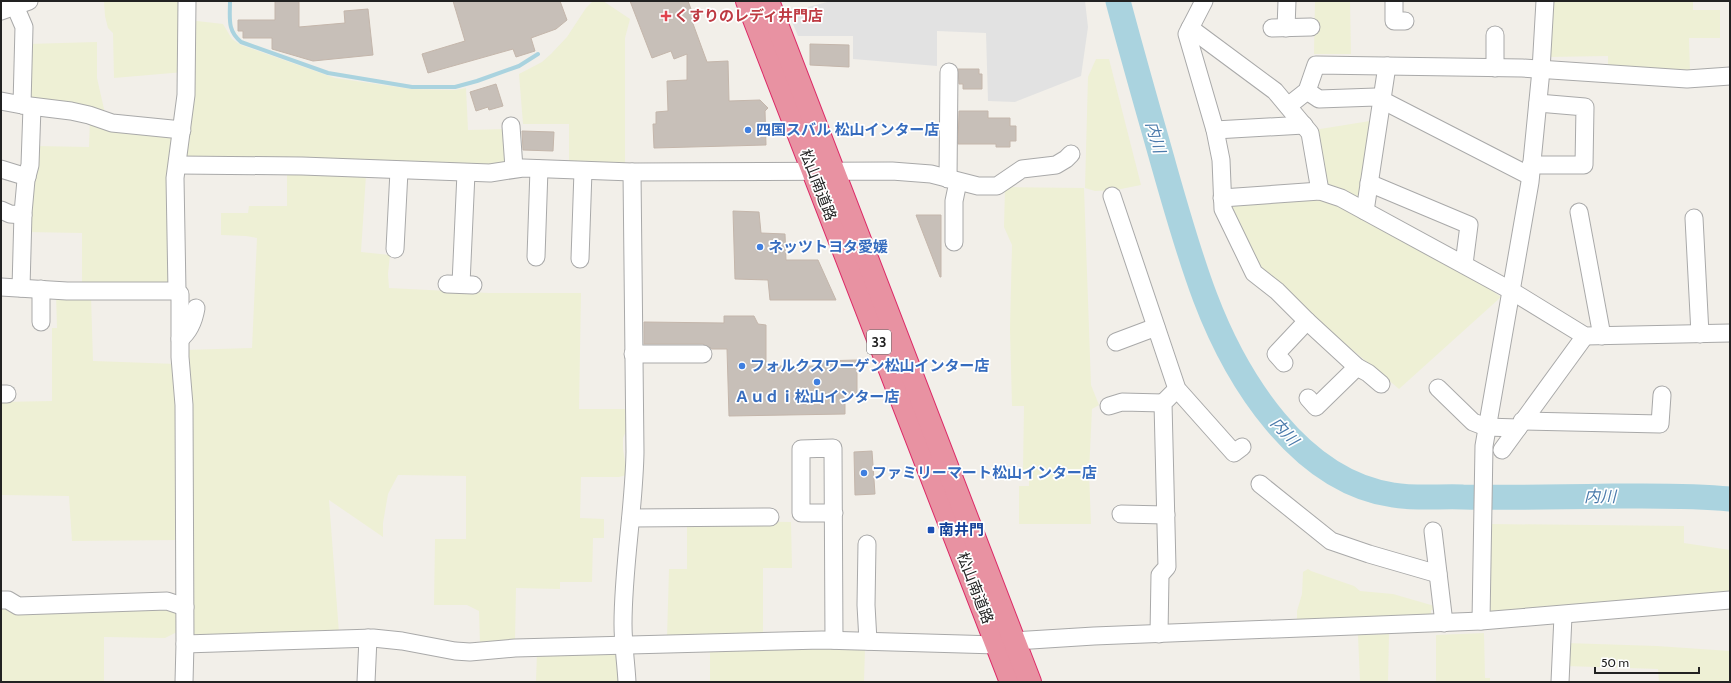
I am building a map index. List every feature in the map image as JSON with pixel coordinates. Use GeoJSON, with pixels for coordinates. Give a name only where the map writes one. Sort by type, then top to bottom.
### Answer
{"type":"FeatureCollection","features":[{"type":"Feature","properties":{"kind":"highway","name":"松山南道路"},"geometry":{"type":"LineString","coordinates":[[748,1],[823,171],[1006,643],[1030,682]]}},
{"type":"Feature","properties":{"kind":"highway","name":"松山南道路"},"geometry":{"type":"LineString","coordinates":[[768,1],[823,171]]}},
{"type":"Feature","properties":{"kind":"highway","name":"松山南道路"},"geometry":{"type":"LineString","coordinates":[[1006,643],[1011,682]]}},
{"type":"Feature","properties":{"kind":"street"},"geometry":{"type":"LineString","coordinates":[[184,682],[184,405],[180,339],[180,294],[177,290],[175,178],[178,165],[187,79],[187,1]]}},
{"type":"Feature","properties":{"kind":"street"},"geometry":{"type":"LineString","coordinates":[[1204,1],[1187,34],[1215,130],[1221,160],[1223,208],[1254,273],[1277,291],[1357,367],[1368,373],[1381,384]]}},
{"type":"Feature","properties":{"kind":"street"},"geometry":{"type":"LineString","coordinates":[[1287,1],[1279,28],[1311,27]]}},
{"type":"Feature","properties":{"kind":"street"},"geometry":{"type":"LineString","coordinates":[[1394,1],[1394,21],[1405,21]]}},
{"type":"Feature","properties":{"kind":"street"},"geometry":{"type":"LineString","coordinates":[[1481,621],[1486,427],[1531,171],[1541,70],[1545,1]]}},
{"type":"Feature","properties":{"kind":"street"},"geometry":{"type":"LineString","coordinates":[[15,6],[24,27],[30,165],[27,177],[23,215],[22,288]]}},
{"type":"Feature","properties":{"kind":"street"},"geometry":{"type":"LineString","coordinates":[[1190,28],[1275,91],[1310,132],[1320,191]]}},
{"type":"Feature","properties":{"kind":"street"},"geometry":{"type":"LineString","coordinates":[[1495,35],[1495,68]]}},
{"type":"Feature","properties":{"kind":"street"},"geometry":{"type":"LineString","coordinates":[[1288,106],[1307,91],[1316,65],[1495,68],[1687,79],[1730,76]]}},
{"type":"Feature","properties":{"kind":"street"},"geometry":{"type":"LineString","coordinates":[[1365,211],[1387,66]]}},
{"type":"Feature","properties":{"kind":"street"},"geometry":{"type":"LineString","coordinates":[[949,72],[954,201],[954,242]]}},
{"type":"Feature","properties":{"kind":"street"},"geometry":{"type":"LineString","coordinates":[[1307,91],[1319,99],[1376,97],[1531,171],[1584,165],[1585,107],[1538,103]]}},
{"type":"Feature","properties":{"kind":"street"},"geometry":{"type":"LineString","coordinates":[[1,101],[89,114],[112,123],[182,130]]}},
{"type":"Feature","properties":{"kind":"street"},"geometry":{"type":"LineString","coordinates":[[1215,130],[1304,125]]}},
{"type":"Feature","properties":{"kind":"street"},"geometry":{"type":"LineString","coordinates":[[511,126],[514,168]]}},
{"type":"Feature","properties":{"kind":"street"},"geometry":{"type":"LineString","coordinates":[[178,165],[302,166],[466,173],[490,173],[514,168],[632,172],[892,171],[931,174],[953,181],[978,186],[997,186],[1022,169],[1056,165],[1071,154]]}},
{"type":"Feature","properties":{"kind":"street"},"geometry":{"type":"LineString","coordinates":[[536,257],[539,169]]}},
{"type":"Feature","properties":{"kind":"street"},"geometry":{"type":"LineString","coordinates":[[1,170],[27,177]]}},
{"type":"Feature","properties":{"kind":"street"},"geometry":{"type":"LineString","coordinates":[[395,249],[399,171]]}},
{"type":"Feature","properties":{"kind":"street"},"geometry":{"type":"LineString","coordinates":[[580,259],[582,171]]}},
{"type":"Feature","properties":{"kind":"street"},"geometry":{"type":"LineString","coordinates":[[627,682],[624,645],[624,604],[635,452],[632,172]]}},
{"type":"Feature","properties":{"kind":"street"},"geometry":{"type":"LineString","coordinates":[[460,284],[466,173]]}},
{"type":"Feature","properties":{"kind":"street"},"geometry":{"type":"LineString","coordinates":[[1369,183],[1469,225],[1464,264]]}},
{"type":"Feature","properties":{"kind":"street"},"geometry":{"type":"LineString","coordinates":[[1222,198],[1320,191],[1341,198],[1510,290],[1585,336],[1730,334]]}},
{"type":"Feature","properties":{"kind":"street"},"geometry":{"type":"LineString","coordinates":[[1112,196],[1177,389],[1234,453],[1242,447]]}},
{"type":"Feature","properties":{"kind":"street"},"geometry":{"type":"LineString","coordinates":[[1,210],[10,214],[23,215]]}},
{"type":"Feature","properties":{"kind":"street"},"geometry":{"type":"LineString","coordinates":[[1579,212],[1602,336]]}},
{"type":"Feature","properties":{"kind":"street"},"geometry":{"type":"LineString","coordinates":[[1689,226],[1702,268],[1700,334]]}},
{"type":"Feature","properties":{"kind":"street"},"geometry":{"type":"LineString","coordinates":[[1,287],[41,289],[177,290]]}},
{"type":"Feature","properties":{"kind":"street"},"geometry":{"type":"LineString","coordinates":[[41,289],[41,322]]}},
{"type":"Feature","properties":{"kind":"street"},"geometry":{"type":"LineString","coordinates":[[180,339],[190,328],[196,308]]}},
{"type":"Feature","properties":{"kind":"street"},"geometry":{"type":"LineString","coordinates":[[1284,363],[1276,354],[1307,321]]}},
{"type":"Feature","properties":{"kind":"street"},"geometry":{"type":"LineString","coordinates":[[1116,342],[1156,327]]}},
{"type":"Feature","properties":{"kind":"street"},"geometry":{"type":"LineString","coordinates":[[1502,450],[1585,336]]}},
{"type":"Feature","properties":{"kind":"street"},"geometry":{"type":"LineString","coordinates":[[633,354],[703,354]]}},
{"type":"Feature","properties":{"kind":"street"},"geometry":{"type":"LineString","coordinates":[[1308,398],[1316,406],[1357,367]]}},
{"type":"Feature","properties":{"kind":"street"},"geometry":{"type":"LineString","coordinates":[[1438,388],[1473,422],[1486,427],[1520,424],[1660,424],[1662,395]]}},
{"type":"Feature","properties":{"kind":"street"},"geometry":{"type":"LineString","coordinates":[[1109,406],[1122,402],[1163,403],[1177,389]]}},
{"type":"Feature","properties":{"kind":"street"},"geometry":{"type":"LineString","coordinates":[[1159,634],[1160,575],[1167,567],[1163,403]]}},
{"type":"Feature","properties":{"kind":"street"},"geometry":{"type":"LineString","coordinates":[[1260,484],[1330,540],[1369,554],[1438,574]]}},
{"type":"Feature","properties":{"kind":"street"},"geometry":{"type":"LineString","coordinates":[[834,513],[834,640]]}},
{"type":"Feature","properties":{"kind":"street"},"geometry":{"type":"LineString","coordinates":[[1121,514],[1166,515]]}},
{"type":"Feature","properties":{"kind":"street"},"geometry":{"type":"LineString","coordinates":[[631,518],[770,517]]}},
{"type":"Feature","properties":{"kind":"street"},"geometry":{"type":"LineString","coordinates":[[1432,531],[1444,623]]}},
{"type":"Feature","properties":{"kind":"street"},"geometry":{"type":"LineString","coordinates":[[867,544],[866,605],[868,641]]}},
{"type":"Feature","properties":{"kind":"street"},"geometry":{"type":"LineString","coordinates":[[1,600],[8,600],[18,606],[168,601],[185,607]]}},
{"type":"Feature","properties":{"kind":"street"},"geometry":{"type":"LineString","coordinates":[[185,644],[368,638],[402,641],[470,652],[515,648],[834,640],[1006,643],[1159,634],[1481,621],[1564,616],[1730,600]]}},
{"type":"Feature","properties":{"kind":"street"},"geometry":{"type":"LineString","coordinates":[[1560,682],[1564,616]]}},
{"type":"Feature","properties":{"kind":"street"},"geometry":{"type":"LineString","coordinates":[[366,682],[368,638]]}},
{"type":"Feature","properties":{"kind":"green space"},"geometry":{"type":"Polygon","coordinates":[[[104,1],[183,1],[184,72],[114,78],[113,33],[108,28],[105,16],[104,1]]]}},
{"type":"Feature","properties":{"kind":"green space"},"geometry":{"type":"Polygon","coordinates":[[[593,1],[603,1],[630,19],[625,38],[625,163],[569,162],[569,124],[523,124],[519,74],[542,62],[551,54],[567,37],[586,8],[593,1]]]}},
{"type":"Feature","properties":{"kind":"green space"},"geometry":{"type":"Polygon","coordinates":[[[1315,1],[1350,1],[1351,54],[1314,54],[1315,1]]]}},
{"type":"Feature","properties":{"kind":"green space"},"geometry":{"type":"Polygon","coordinates":[[[1552,1],[1693,1],[1693,10],[1720,10],[1720,38],[1689,38],[1690,73],[1608,68],[1608,56],[1548,57],[1552,1]]]}},
{"type":"Feature","properties":{"kind":"green space"},"geometry":{"type":"Polygon","coordinates":[[[197,21],[223,24],[232,39],[241,45],[335,78],[411,89],[455,90],[466,88],[468,130],[506,129],[509,162],[488,167],[185,159],[193,22],[197,21]]]}},
{"type":"Feature","properties":{"kind":"green space"},"geometry":{"type":"Polygon","coordinates":[[[97,42],[97,78],[106,118],[31,104],[27,44],[97,42]]]}},
{"type":"Feature","properties":{"kind":"green space"},"geometry":{"type":"Polygon","coordinates":[[[1096,59],[1109,59],[1141,185],[1116,190],[1095,191],[1085,188],[1088,77],[1096,59]]]}},
{"type":"Feature","properties":{"kind":"green space"},"geometry":{"type":"Polygon","coordinates":[[[90,119],[179,134],[174,284],[82,288],[82,233],[26,232],[36,146],[89,147],[90,119]]]}},
{"type":"Feature","properties":{"kind":"green space"},"geometry":{"type":"Polygon","coordinates":[[[1376,120],[1362,203],[1330,191],[1314,130],[1376,120]]]}},
{"type":"Feature","properties":{"kind":"green space"},"geometry":{"type":"Polygon","coordinates":[[[287,170],[366,175],[361,252],[390,255],[388,274],[389,288],[489,293],[581,293],[579,409],[626,409],[626,431],[623,438],[623,449],[627,475],[619,477],[581,477],[580,518],[604,519],[604,538],[593,538],[592,582],[560,582],[560,589],[516,588],[515,640],[480,644],[479,611],[467,605],[434,605],[435,539],[466,539],[466,476],[398,475],[388,494],[383,523],[383,537],[329,500],[339,633],[200,638],[192,632],[184,350],[252,348],[257,238],[221,235],[221,213],[248,213],[249,206],[287,206],[287,170]]]}},
{"type":"Feature","properties":{"kind":"green space"},"geometry":{"type":"Polygon","coordinates":[[[1005,187],[1084,188],[1091,385],[1099,405],[1092,409],[1089,472],[1091,524],[1019,524],[1019,486],[1029,486],[1029,470],[1023,470],[1024,406],[1012,406],[1010,329],[1012,245],[1004,227],[1005,187]]]}},
{"type":"Feature","properties":{"kind":"green space"},"geometry":{"type":"Polygon","coordinates":[[[1323,197],[1449,261],[1501,297],[1399,389],[1263,275],[1231,204],[1323,197]]]}},
{"type":"Feature","properties":{"kind":"green space"},"geometry":{"type":"Polygon","coordinates":[[[56,294],[91,296],[93,361],[177,364],[180,540],[72,541],[69,496],[1,495],[1,402],[52,401],[52,328],[57,328],[56,294]]]}},
{"type":"Feature","properties":{"kind":"green space"},"geometry":{"type":"Polygon","coordinates":[[[687,521],[791,522],[792,568],[763,568],[763,637],[667,638],[669,569],[687,569],[687,521]]]}},
{"type":"Feature","properties":{"kind":"green space"},"geometry":{"type":"Polygon","coordinates":[[[1489,524],[1684,526],[1684,543],[1730,550],[1730,592],[1493,613],[1489,610],[1489,524]]]}},
{"type":"Feature","properties":{"kind":"green space"},"geometry":{"type":"Polygon","coordinates":[[[1308,569],[1354,586],[1360,591],[1393,594],[1438,607],[1438,610],[1431,610],[1431,618],[1297,621],[1297,611],[1302,594],[1303,572],[1308,569]]]}},
{"type":"Feature","properties":{"kind":"green space"},"geometry":{"type":"Polygon","coordinates":[[[1,607],[170,607],[178,614],[179,631],[165,638],[104,637],[104,682],[1,682],[1,607]]]}},
{"type":"Feature","properties":{"kind":"green space"},"geometry":{"type":"Polygon","coordinates":[[[1484,633],[1485,678],[1490,678],[1490,682],[1436,682],[1436,635],[1484,633]]]}},
{"type":"Feature","properties":{"kind":"green space"},"geometry":{"type":"Polygon","coordinates":[[[1389,634],[1388,682],[1360,682],[1358,635],[1389,634]]]}},
{"type":"Feature","properties":{"kind":"green space"},"geometry":{"type":"Polygon","coordinates":[[[1566,643],[1657,646],[1730,651],[1730,682],[1659,682],[1658,669],[1565,666],[1566,643]]]}},
{"type":"Feature","properties":{"kind":"green space"},"geometry":{"type":"Polygon","coordinates":[[[865,647],[864,682],[710,682],[710,648],[865,647]]]}},
{"type":"Feature","properties":{"kind":"green space"},"geometry":{"type":"Polygon","coordinates":[[[537,652],[615,652],[619,656],[621,682],[536,682],[537,652]]]}},
{"type":"Feature","properties":{"kind":"shaded area"},"geometry":{"type":"Polygon","coordinates":[[[831,1],[1085,1],[1088,27],[1081,76],[1015,102],[988,101],[986,33],[937,31],[937,66],[853,59],[853,36],[798,36],[788,12],[831,1]]]}},
{"type":"Feature","properties":{"kind":"building"},"geometry":{"type":"Polygon","coordinates":[[[275,1],[299,1],[299,27],[345,23],[344,11],[368,9],[373,55],[313,61],[272,49],[272,38],[243,38],[243,31],[238,31],[238,20],[275,20],[275,1]]]}},
{"type":"Feature","properties":{"kind":"building"},"geometry":{"type":"Polygon","coordinates":[[[453,1],[560,1],[567,20],[556,29],[531,38],[535,51],[516,57],[513,49],[428,73],[422,54],[465,41],[453,1]]]}},
{"type":"Feature","properties":{"kind":"building"},"geometry":{"type":"Polygon","coordinates":[[[630,1],[688,1],[695,20],[692,21],[707,62],[728,61],[729,101],[760,100],[768,108],[765,111],[766,145],[654,148],[653,124],[656,124],[656,112],[668,111],[667,81],[687,80],[687,54],[674,59],[671,51],[652,58],[630,1]]]}},
{"type":"Feature","properties":{"kind":"building"},"geometry":{"type":"Polygon","coordinates":[[[810,44],[849,45],[849,67],[810,65],[810,44]]]}},
{"type":"Feature","properties":{"kind":"building"},"geometry":{"type":"Polygon","coordinates":[[[958,69],[979,69],[979,74],[982,74],[982,89],[963,89],[963,84],[959,84],[958,69]]]}},
{"type":"Feature","properties":{"kind":"building"},"geometry":{"type":"Polygon","coordinates":[[[496,84],[503,106],[489,110],[488,107],[476,111],[470,92],[496,84]]]}},
{"type":"Feature","properties":{"kind":"building"},"geometry":{"type":"Polygon","coordinates":[[[959,111],[988,111],[988,118],[1010,118],[1010,126],[1016,126],[1016,141],[1010,141],[1010,147],[996,147],[996,144],[958,144],[959,111]]]}},
{"type":"Feature","properties":{"kind":"building"},"geometry":{"type":"Polygon","coordinates":[[[522,131],[554,132],[553,151],[523,150],[522,131]]]}},
{"type":"Feature","properties":{"kind":"building","name":"ネッツトヨタ愛媛"},"geometry":{"type":"Polygon","coordinates":[[[733,211],[759,212],[761,233],[785,234],[786,260],[818,260],[836,300],[770,300],[768,280],[735,279],[733,211]]]}},
{"type":"Feature","properties":{"kind":"building"},"geometry":{"type":"Polygon","coordinates":[[[916,215],[941,215],[941,277],[940,277],[916,215]]]}},
{"type":"Feature","properties":{"kind":"building"},"geometry":{"type":"Polygon","coordinates":[[[724,316],[754,316],[758,324],[766,325],[766,366],[822,366],[822,361],[857,360],[857,397],[845,397],[845,414],[729,416],[727,349],[712,349],[703,344],[644,344],[644,322],[724,323],[724,316]]]}},
{"type":"Feature","properties":{"kind":"building","name":"ファミリーマート松山インター店"},"geometry":{"type":"Polygon","coordinates":[[[872,451],[875,494],[855,495],[854,452],[872,451]]]}},
{"type":"Feature","properties":{"kind":"waterway"},"geometry":{"type":"LineString","coordinates":[[230,1],[231,28],[233,33],[241,42],[328,73],[412,87],[455,87],[519,66],[538,54]]}},
{"type":"Feature","properties":{"kind":"waterway","name":"内川"},"geometry":{"type":"LineString","coordinates":[[1118,1],[1177,211],[1205,297],[1234,361],[1253,392],[1275,422],[1300,448],[1328,470],[1359,486],[1393,495],[1419,497],[1672,496],[1730,499]]}},
{"type":"Feature","properties":{"kind":"place","name":"くすりのレディ井門店"},"geometry":{"type":"Point","coordinates":[666,16]}},
{"type":"Feature","properties":{"kind":"place","name":"四国スバル 松山インター店"},"geometry":{"type":"Point","coordinates":[748,130]}},
{"type":"Feature","properties":{"kind":"place","name":"ネッツトヨタ愛媛"},"geometry":{"type":"Point","coordinates":[760,247]}},
{"type":"Feature","properties":{"kind":"place","name":"フォルクスワーゲン松山インター店"},"geometry":{"type":"Point","coordinates":[742,366]}},
{"type":"Feature","properties":{"kind":"place","name":"Ａｕｄｉ松山インター店"},"geometry":{"type":"Point","coordinates":[817,382]}},
{"type":"Feature","properties":{"kind":"place","name":"ファミリーマート松山インター店"},"geometry":{"type":"Point","coordinates":[864,473]}},
{"type":"Feature","properties":{"kind":"place","name":"南井門"},"geometry":{"type":"Point","coordinates":[931,530]}}]}
